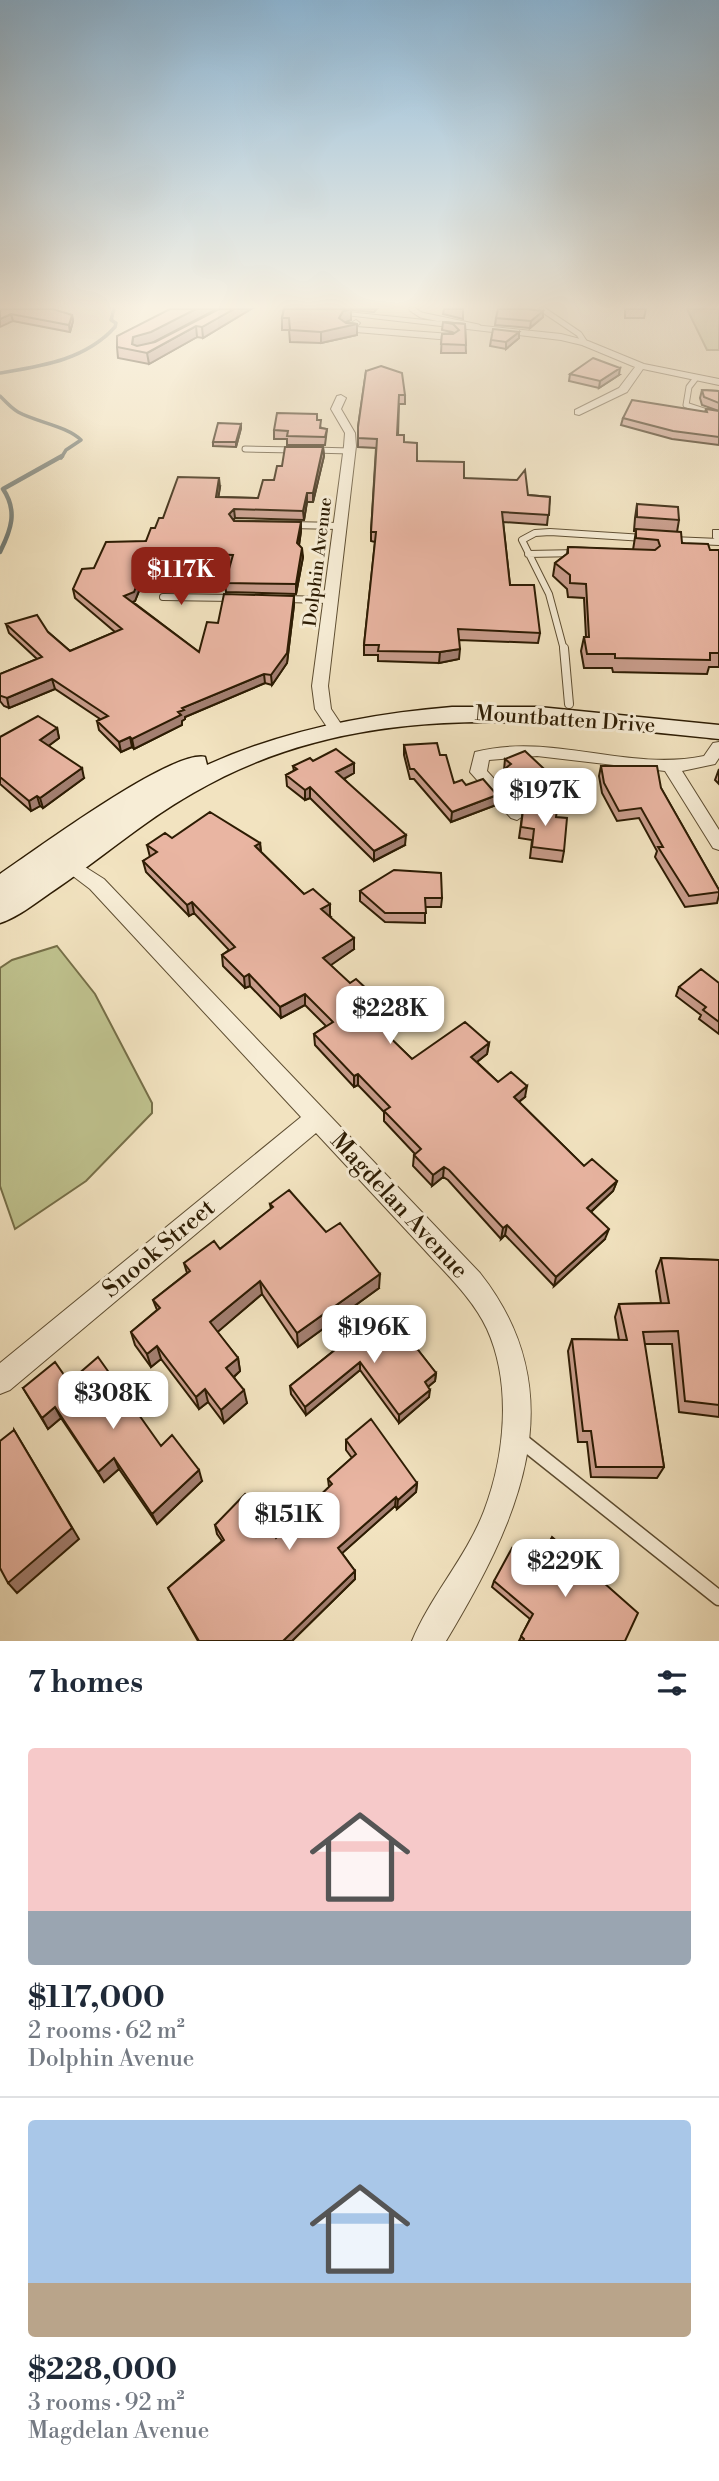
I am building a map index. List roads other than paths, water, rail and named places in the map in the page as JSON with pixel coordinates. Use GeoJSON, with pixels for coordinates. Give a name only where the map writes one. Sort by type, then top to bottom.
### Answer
{"type":"FeatureCollection","features":[{"type":"Feature","properties":{"kind":"main road","name":"Mountbatten Drive"},"geometry":{"type":"LineString","coordinates":[[0,888],[142,814],[198,779],[370,710],[452,701],[569,704],[719,718]]}},
{"type":"Feature","properties":{"kind":"main road","name":"Mountbatten Drive"},"geometry":{"type":"LineString","coordinates":[[333,724],[478,713],[539,714],[719,732]]}},
{"type":"Feature","properties":{"kind":"main road","name":"Mountbatten Drive"},"geometry":{"type":"LineString","coordinates":[[0,912],[62,858]]}},
{"type":"Feature","properties":{"kind":"street"},"geometry":{"type":"LineString","coordinates":[[579,412],[623,390],[626,386]]}},
{"type":"Feature","properties":{"kind":"street","name":"Dolphin Avenue"},"geometry":{"type":"LineString","coordinates":[[333,724],[323,709],[320,687],[349,451],[350,433],[336,409],[341,398]]}},
{"type":"Feature","properties":{"kind":"street"},"geometry":{"type":"LineString","coordinates":[[517,814],[478,772],[481,756],[513,751],[597,757],[671,767],[709,760],[719,747]]}},
{"type":"Feature","properties":{"kind":"street"},"geometry":{"type":"LineString","coordinates":[[671,767],[719,844]]}},
{"type":"Feature","properties":{"kind":"street","name":"Magdelan Avenue"},"geometry":{"type":"LineString","coordinates":[[62,858],[97,884],[317,1118],[491,1306],[502,1328],[510,1357],[517,1437],[512,1479],[495,1525],[428,1641]]}},
{"type":"Feature","properties":{"kind":"street","name":"Snook Street"},"geometry":{"type":"LineString","coordinates":[[0,1380],[317,1118]]}},
{"type":"Feature","properties":{"kind":"lane"},"geometry":{"type":"LineString","coordinates":[[690,386],[686,405],[719,416]]}},
{"type":"Feature","properties":{"kind":"lane"},"geometry":{"type":"LineString","coordinates":[[245,449],[349,451]]}},
{"type":"Feature","properties":{"kind":"lane"},"geometry":{"type":"LineString","coordinates":[[274,525],[340,526]]}},
{"type":"Feature","properties":{"kind":"lane"},"geometry":{"type":"LineString","coordinates":[[569,704],[563,638],[549,594],[523,540],[535,533],[648,538]]}},
{"type":"Feature","properties":{"kind":"lane"},"geometry":{"type":"LineString","coordinates":[[661,539],[718,538]]}},
{"type":"Feature","properties":{"kind":"lane"},"geometry":{"type":"LineString","coordinates":[[528,554],[590,554]]}},
{"type":"Feature","properties":{"kind":"lane"},"geometry":{"type":"LineString","coordinates":[[163,597],[247,598]]}},
{"type":"Feature","properties":{"kind":"lane"},"geometry":{"type":"LineString","coordinates":[[275,599],[331,600]]}},
{"type":"Feature","properties":{"kind":"lane"},"geometry":{"type":"LineString","coordinates":[[517,1437],[719,1598]]}},
{"type":"Feature","properties":{"kind":"waterway"},"geometry":{"type":"LineString","coordinates":[[0,396],[25,416],[68,431],[81,440],[66,450],[61,458]]}},
{"type":"Feature","properties":{"kind":"waterway"},"geometry":{"type":"LineString","coordinates":[[0,552],[12,513],[3,489],[62,456]]}}]}
